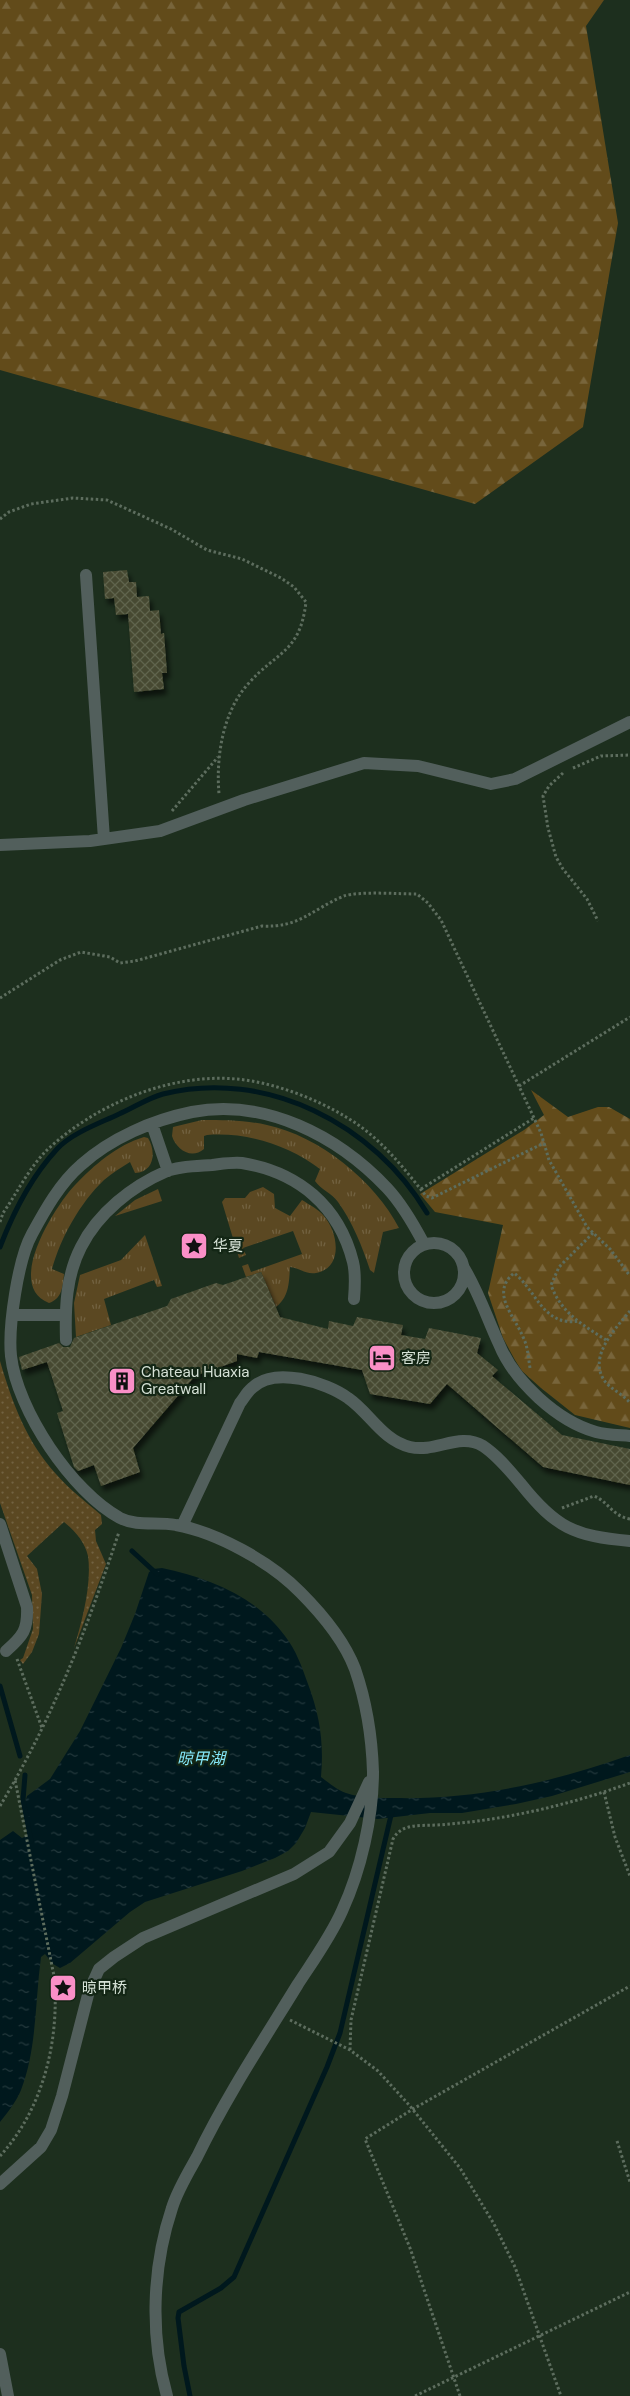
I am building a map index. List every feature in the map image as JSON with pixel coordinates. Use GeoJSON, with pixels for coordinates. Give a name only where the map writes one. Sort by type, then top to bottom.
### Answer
{"type":"FeatureCollection","features":[{"type":"Feature","properties":{"kind":"street"},"geometry":{"type":"LineString","coordinates":[[86,575],[104,839]]}},
{"type":"Feature","properties":{"kind":"street"},"geometry":{"type":"LineString","coordinates":[[0,845],[104,839],[160,831],[221,808],[364,763],[418,766],[491,784],[515,779],[630,722]]}},
{"type":"Feature","properties":{"kind":"street"},"geometry":{"type":"LineString","coordinates":[[168,2396],[163,2381],[154,2313],[158,2268],[172,2206],[212,2125],[342,1911],[367,1840],[373,1773],[368,1721],[354,1666],[329,1624],[296,1588],[249,1554],[212,1534],[172,1524],[139,1524],[123,1520],[88,1493],[69,1473],[38,1429],[20,1390],[11,1355],[14,1296],[27,1242],[49,1204],[80,1166],[125,1135],[172,1116],[213,1108],[260,1112],[307,1128],[344,1149],[390,1191],[424,1244]]}},
{"type":"Feature","properties":{"kind":"street"},"geometry":{"type":"LineString","coordinates":[[152,1124],[168,1170]]}},
{"type":"Feature","properties":{"kind":"street"},"geometry":{"type":"LineString","coordinates":[[66,1340],[65,1302],[71,1275],[80,1248],[99,1219],[130,1192],[168,1170],[193,1166],[240,1163],[269,1169],[296,1182],[321,1200],[341,1227],[354,1263],[354,1300]]}},
{"type":"Feature","properties":{"kind":"street"},"geometry":{"type":"LineString","coordinates":[[464,1268],[462,1283],[454,1296],[445,1302],[434,1304],[416,1298],[405,1283],[403,1273],[409,1255],[424,1244],[434,1242],[454,1250],[479,1292],[499,1346],[513,1368],[531,1390],[564,1419],[596,1432],[630,1436]]}},
{"type":"Feature","properties":{"kind":"street"},"geometry":{"type":"LineString","coordinates":[[14,1315],[65,1315]]}},
{"type":"Feature","properties":{"kind":"street"},"geometry":{"type":"LineString","coordinates":[[182,1526],[240,1403],[248,1392],[253,1386],[271,1379],[292,1377],[319,1383],[348,1398],[390,1438],[410,1446],[436,1448],[456,1440],[482,1446],[495,1456],[548,1514],[569,1530],[596,1538],[630,1541]]}},
{"type":"Feature","properties":{"kind":"street"},"geometry":{"type":"LineString","coordinates":[[0,1524],[27,1607],[27,1620],[22,1637],[9,1649]]}},
{"type":"Feature","properties":{"kind":"street"},"geometry":{"type":"LineString","coordinates":[[0,2184],[41,2147],[51,2130],[62,2096],[89,1991],[99,1970],[142,1938],[294,1874],[329,1852],[350,1823],[373,1773]]}},
{"type":"Feature","properties":{"kind":"street"},"geometry":{"type":"LineString","coordinates":[[0,2354],[8,2396]]}},
{"type":"Feature","properties":{"kind":"path"},"geometry":{"type":"LineString","coordinates":[[0,519],[9,512],[32,504],[73,498],[107,500],[171,529],[207,550],[242,560],[281,578],[294,587],[306,602],[303,622],[294,643],[247,685],[230,713],[219,756],[218,774],[221,808]]}},
{"type":"Feature","properties":{"kind":"path"},"geometry":{"type":"LineString","coordinates":[[598,920],[587,899],[556,857],[548,828],[543,796],[549,786],[562,773],[601,756],[630,755]]}},
{"type":"Feature","properties":{"kind":"path"},"geometry":{"type":"LineString","coordinates":[[170,813],[219,756]]}},
{"type":"Feature","properties":{"kind":"path"},"geometry":{"type":"LineString","coordinates":[[0,998],[60,960],[81,952],[110,957],[120,963],[135,962],[262,926],[292,924],[346,896],[417,894],[428,903],[440,920],[534,1118],[549,1160],[565,1191],[587,1227],[610,1249],[630,1276]]}},
{"type":"Feature","properties":{"kind":"path"},"geometry":{"type":"LineString","coordinates":[[519,1086],[630,1017]]}},
{"type":"Feature","properties":{"kind":"path"},"geometry":{"type":"LineString","coordinates":[[0,1222],[3,1213],[44,1153],[78,1126],[119,1103],[158,1087],[212,1079],[235,1079],[257,1082],[294,1093],[346,1117],[389,1151],[426,1196],[432,1198],[544,1143]]}},
{"type":"Feature","properties":{"kind":"path"},"geometry":{"type":"LineString","coordinates":[[421,1189],[534,1118]]}},
{"type":"Feature","properties":{"kind":"path"},"geometry":{"type":"LineString","coordinates":[[593,1233],[559,1267],[552,1285],[556,1298],[566,1312],[606,1340]]}},
{"type":"Feature","properties":{"kind":"path"},"geometry":{"type":"LineString","coordinates":[[531,1390],[529,1350],[504,1296],[504,1284],[508,1278],[514,1273],[518,1276],[540,1304],[555,1319],[564,1323],[579,1321]]}},
{"type":"Feature","properties":{"kind":"path"},"geometry":{"type":"LineString","coordinates":[[630,1311],[606,1340],[600,1370],[604,1381],[630,1403]]}},
{"type":"Feature","properties":{"kind":"path"},"geometry":{"type":"LineString","coordinates":[[548,1514],[594,1496],[599,1498],[614,1514],[630,1520]]}},
{"type":"Feature","properties":{"kind":"path"},"geometry":{"type":"LineString","coordinates":[[0,1806],[42,1729],[80,1646],[123,1520]]}},
{"type":"Feature","properties":{"kind":"path"},"geometry":{"type":"LineString","coordinates":[[9,1649],[42,1729]]}},
{"type":"Feature","properties":{"kind":"path"},"geometry":{"type":"LineString","coordinates":[[0,2156],[24,2124],[43,2080],[53,2037],[57,2003],[54,1976],[15,1780]]}},
{"type":"Feature","properties":{"kind":"path"},"geometry":{"type":"LineString","coordinates":[[350,2050],[351,2020],[393,1839],[398,1830],[407,1826],[464,1823],[515,1815],[604,1792],[630,1783]]}},
{"type":"Feature","properties":{"kind":"path"},"geometry":{"type":"LineString","coordinates":[[604,1792],[615,1837],[630,1876]]}},
{"type":"Feature","properties":{"kind":"path"},"geometry":{"type":"LineString","coordinates":[[460,2396],[410,2248],[365,2139],[412,2109],[630,1986]]}},
{"type":"Feature","properties":{"kind":"path"},"geometry":{"type":"LineString","coordinates":[[280,2014],[350,2050],[378,2071],[460,2168],[494,2224],[515,2267],[561,2396]]}},
{"type":"Feature","properties":{"kind":"path"},"geometry":{"type":"LineString","coordinates":[[617,2141],[630,2182]]}},
{"type":"Feature","properties":{"kind":"path"},"geometry":{"type":"LineString","coordinates":[[415,2396],[630,2292]]}},
{"type":"Feature","properties":{"kind":"green space"},"geometry":{"type":"Polygon","coordinates":[[[0,0],[604,0],[586,26],[618,223],[583,427],[475,504],[0,370],[0,0]]]}},
{"type":"Feature","properties":{"kind":"green space"},"geometry":{"type":"Polygon","coordinates":[[[531,1090],[568,1117],[598,1107],[609,1107],[630,1119],[630,1428],[575,1415],[522,1371],[503,1338],[488,1293],[503,1225],[435,1212],[420,1194],[524,1130],[544,1115],[531,1090]]]}},
{"type":"Feature","properties":{"kind":"green space"},"geometry":{"type":"Polygon","coordinates":[[[202,1120],[251,1122],[287,1131],[325,1150],[360,1178],[376,1194],[399,1228],[383,1232],[374,1273],[370,1270],[357,1235],[336,1199],[315,1181],[320,1169],[295,1153],[252,1138],[207,1135],[204,1136],[204,1149],[199,1152],[189,1153],[180,1149],[172,1136],[173,1127],[202,1120]]]}},
{"type":"Feature","properties":{"kind":"green space"},"geometry":{"type":"Polygon","coordinates":[[[144,1137],[148,1138],[151,1143],[153,1155],[147,1169],[135,1173],[130,1162],[114,1173],[95,1189],[72,1221],[52,1269],[64,1274],[62,1287],[57,1298],[49,1303],[36,1294],[31,1280],[32,1264],[46,1227],[66,1195],[90,1170],[115,1150],[144,1137]]]}},
{"type":"Feature","properties":{"kind":"green space"},"geometry":{"type":"Polygon","coordinates":[[[263,1187],[274,1194],[275,1208],[290,1216],[302,1200],[317,1209],[324,1216],[333,1231],[336,1249],[335,1257],[325,1270],[313,1273],[290,1267],[289,1284],[286,1294],[276,1307],[261,1272],[246,1277],[242,1266],[248,1264],[251,1272],[302,1254],[293,1231],[243,1248],[246,1255],[239,1258],[222,1202],[225,1198],[245,1198],[250,1192],[263,1187]]]}},
{"type":"Feature","properties":{"kind":"green space"},"geometry":{"type":"Polygon","coordinates":[[[158,1189],[162,1201],[115,1216],[135,1200],[158,1189]]]}},
{"type":"Feature","properties":{"kind":"green space"},"geometry":{"type":"Polygon","coordinates":[[[145,1235],[162,1286],[157,1287],[154,1280],[104,1299],[111,1325],[76,1337],[74,1303],[80,1275],[121,1260],[145,1235]]]}},
{"type":"Feature","properties":{"kind":"green space"},"geometry":{"type":"Polygon","coordinates":[[[0,1361],[15,1406],[36,1448],[61,1480],[101,1515],[102,1524],[95,1530],[96,1541],[106,1564],[74,1648],[83,1615],[89,1579],[88,1556],[85,1546],[76,1533],[64,1522],[27,1556],[37,1569],[42,1594],[39,1634],[32,1652],[23,1664],[20,1660],[23,1658],[33,1629],[32,1595],[0,1503],[0,1361]]]}},
{"type":"Feature","properties":{"kind":"water","name":"晾甲湖"},"geometry":{"type":"Polygon","coordinates":[[[162,1568],[196,1577],[230,1591],[246,1600],[274,1622],[285,1636],[298,1659],[316,1707],[322,1753],[321,1777],[343,1792],[364,1797],[389,1798],[455,1796],[544,1781],[630,1755],[630,1772],[552,1796],[462,1813],[430,1813],[378,1819],[311,1812],[305,1828],[296,1843],[288,1851],[275,1858],[242,1871],[145,1902],[130,1912],[70,1963],[60,1968],[53,1964],[45,1954],[41,1957],[33,2042],[26,2074],[17,2099],[0,2122],[0,1840],[13,1831],[22,1838],[31,1834],[25,1803],[27,1796],[50,1779],[80,1731],[121,1648],[149,1572],[153,1569],[162,1568]]]}},
{"type":"Feature","properties":{"kind":"building"},"geometry":{"type":"Polygon","coordinates":[[[127,570],[129,582],[136,582],[137,597],[149,596],[150,611],[159,610],[161,634],[164,633],[167,673],[162,673],[164,689],[134,692],[128,614],[116,615],[114,598],[105,599],[103,572],[127,570]]]}},
{"type":"Feature","properties":{"kind":"building","name":"Chateau Huaxia Greatwall"},"geometry":{"type":"Polygon","coordinates":[[[261,1272],[280,1317],[328,1329],[329,1321],[353,1326],[357,1317],[403,1325],[401,1335],[425,1339],[429,1328],[481,1338],[477,1353],[498,1370],[492,1376],[562,1435],[630,1449],[630,1485],[543,1467],[447,1384],[430,1404],[370,1394],[362,1370],[259,1352],[257,1358],[237,1354],[237,1361],[195,1376],[133,1448],[140,1472],[101,1486],[94,1465],[78,1471],[74,1467],[57,1413],[63,1411],[47,1362],[22,1370],[19,1357],[59,1343],[63,1347],[70,1347],[74,1338],[167,1306],[171,1299],[216,1283],[223,1285],[261,1272]]]}},
{"type":"Feature","properties":{"kind":"waterway"},"geometry":{"type":"LineString","coordinates":[[0,1247],[17,1208],[31,1183],[63,1143],[86,1129],[152,1098],[163,1094],[202,1088],[240,1089],[278,1097],[314,1111],[348,1130],[378,1154],[405,1182],[427,1213]]}},
{"type":"Feature","properties":{"kind":"waterway"},"geometry":{"type":"LineString","coordinates":[[132,1551],[157,1574]]}},
{"type":"Feature","properties":{"kind":"waterway"},"geometry":{"type":"LineString","coordinates":[[0,1686],[20,1756]]}},
{"type":"Feature","properties":{"kind":"waterway"},"geometry":{"type":"LineString","coordinates":[[25,1775],[23,1800],[31,1841]]}},
{"type":"Feature","properties":{"kind":"waterway"},"geometry":{"type":"LineString","coordinates":[[190,2396],[184,2366],[178,2318],[179,2312],[221,2288],[234,2277],[327,2067],[340,2033],[392,1811]]}},
{"type":"Feature","properties":{"kind":"place","name":"华夏"},"geometry":{"type":"Point","coordinates":[194,1246]}},
{"type":"Feature","properties":{"kind":"place","name":"客房"},"geometry":{"type":"Point","coordinates":[382,1358]}},
{"type":"Feature","properties":{"kind":"place","name":"Chateau Huaxia Greatwall"},"geometry":{"type":"Point","coordinates":[122,1381]}},
{"type":"Feature","properties":{"kind":"place","name":"晾甲桥"},"geometry":{"type":"Point","coordinates":[63,1988]}}]}
